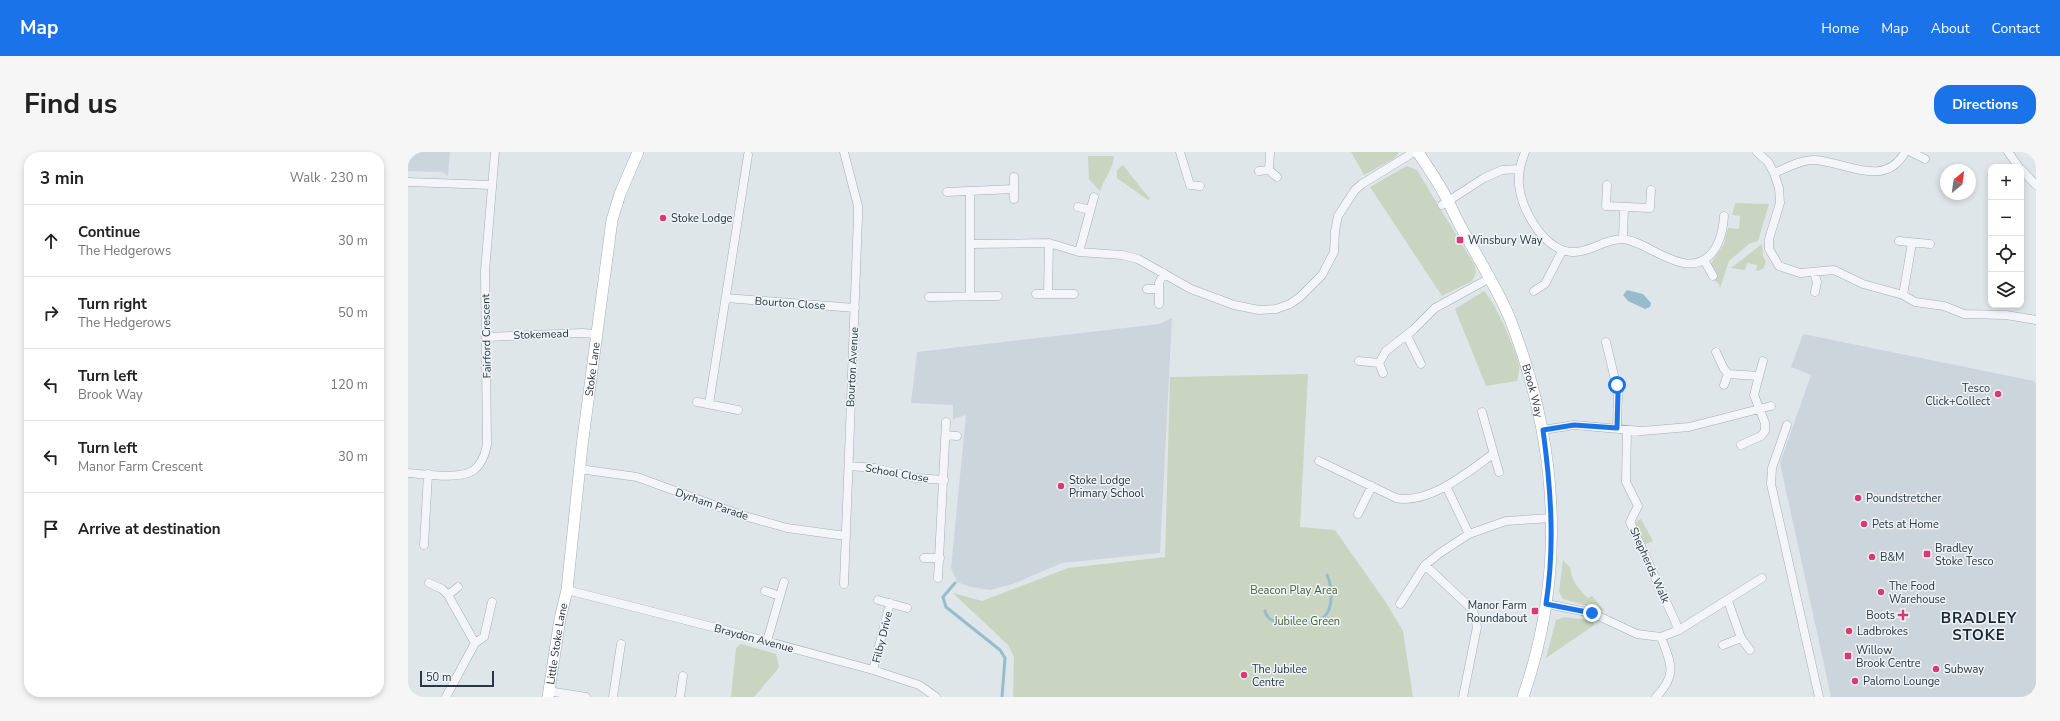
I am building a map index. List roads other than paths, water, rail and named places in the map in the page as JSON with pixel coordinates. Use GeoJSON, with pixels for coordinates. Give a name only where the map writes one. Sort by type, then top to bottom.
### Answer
{"type":"FeatureCollection","features":[{"type":"Feature","properties":{"kind":"street","name":"Fairford Crescent"},"geometry":{"type":"LineString","coordinates":[[408,473],[466,474],[473,471],[484,458],[487,445],[485,272],[491,185],[495,152]]}},
{"type":"Feature","properties":{"kind":"street","name":"Stoke Lane"},"geometry":{"type":"LineString","coordinates":[[567,590],[596,334],[612,220],[620,194],[638,152]]}},
{"type":"Feature","properties":{"kind":"street","name":"Bourton Avenue"},"geometry":{"type":"LineString","coordinates":[[844,152],[858,206],[844,584]]}},
{"type":"Feature","properties":{"kind":"street"},"geometry":{"type":"LineString","coordinates":[[1180,152],[1187,188],[1200,186]]}},
{"type":"Feature","properties":{"kind":"street"},"geometry":{"type":"LineString","coordinates":[[1269,170],[1270,152]]}},
{"type":"Feature","properties":{"kind":"street"},"geometry":{"type":"LineString","coordinates":[[970,244],[1049,243],[1079,252],[1122,255],[1138,259],[1191,289],[1246,308],[1259,310],[1276,309],[1290,304],[1310,290],[1327,268],[1334,252],[1335,231],[1338,216],[1355,190],[1413,152]]}},
{"type":"Feature","properties":{"kind":"street","name":"Brook Way"},"geometry":{"type":"LineString","coordinates":[[1413,152],[1455,216],[1490,278],[1509,317],[1526,363],[1543,430],[1549,476],[1552,518],[1552,554],[1546,604],[1537,651],[1524,697]]}},
{"type":"Feature","properties":{"kind":"street"},"geometry":{"type":"LineString","coordinates":[[1525,152],[1520,169],[1519,184],[1522,201],[1534,223],[1548,242],[1562,251],[1582,252],[1604,243],[1623,239],[1672,260],[1694,263],[1704,260],[1715,250],[1720,239],[1724,216]]}},
{"type":"Feature","properties":{"kind":"street"},"geometry":{"type":"LineString","coordinates":[[1757,152],[1768,162],[1774,173],[1779,188],[1780,203],[1769,239],[1769,249],[1773,259],[1784,268],[1800,273],[1834,270],[1863,284],[1903,296],[1915,302],[1944,306],[1964,314],[2006,315],[2036,320]]}},
{"type":"Feature","properties":{"kind":"street"},"geometry":{"type":"LineString","coordinates":[[1774,173],[1814,160],[1864,171],[1884,170],[1895,166],[1906,152]]}},
{"type":"Feature","properties":{"kind":"street"},"geometry":{"type":"LineString","coordinates":[[1911,152],[1925,159]]}},
{"type":"Feature","properties":{"kind":"street"},"geometry":{"type":"LineString","coordinates":[[2008,152],[2017,164]]}},
{"type":"Feature","properties":{"kind":"street"},"geometry":{"type":"LineString","coordinates":[[709,404],[748,155]]}},
{"type":"Feature","properties":{"kind":"street"},"geometry":{"type":"LineString","coordinates":[[1445,202],[1484,178],[1502,170],[1520,169]]}},
{"type":"Feature","properties":{"kind":"street"},"geometry":{"type":"LineString","coordinates":[[1259,171],[1269,170],[1277,177]]}},
{"type":"Feature","properties":{"kind":"street"},"geometry":{"type":"LineString","coordinates":[[2024,172],[2036,185]]}},
{"type":"Feature","properties":{"kind":"street"},"geometry":{"type":"LineString","coordinates":[[1014,178],[1014,199]]}},
{"type":"Feature","properties":{"kind":"street"},"geometry":{"type":"LineString","coordinates":[[408,182],[491,185]]}},
{"type":"Feature","properties":{"kind":"street"},"geometry":{"type":"LineString","coordinates":[[1607,185],[1606,206],[1650,208],[1651,190]]}},
{"type":"Feature","properties":{"kind":"street"},"geometry":{"type":"LineString","coordinates":[[948,192],[1014,189]]}},
{"type":"Feature","properties":{"kind":"street"},"geometry":{"type":"LineString","coordinates":[[970,191],[970,296]]}},
{"type":"Feature","properties":{"kind":"street"},"geometry":{"type":"LineString","coordinates":[[1079,252],[1094,197]]}},
{"type":"Feature","properties":{"kind":"street"},"geometry":{"type":"LineString","coordinates":[[1078,207],[1090,210]]}},
{"type":"Feature","properties":{"kind":"street"},"geometry":{"type":"LineString","coordinates":[[1623,239],[1624,207]]}},
{"type":"Feature","properties":{"kind":"street"},"geometry":{"type":"LineString","coordinates":[[1899,241],[1930,244]]}},
{"type":"Feature","properties":{"kind":"street"},"geometry":{"type":"LineString","coordinates":[[1048,294],[1049,243]]}},
{"type":"Feature","properties":{"kind":"street"},"geometry":{"type":"LineString","coordinates":[[1903,296],[1912,243]]}},
{"type":"Feature","properties":{"kind":"street"},"geometry":{"type":"LineString","coordinates":[[1534,291],[1545,284],[1562,251]]}},
{"type":"Feature","properties":{"kind":"street"},"geometry":{"type":"LineString","coordinates":[[1704,260],[1713,276]]}},
{"type":"Feature","properties":{"kind":"street"},"geometry":{"type":"LineString","coordinates":[[1814,272],[1817,282],[1816,292]]}},
{"type":"Feature","properties":{"kind":"street"},"geometry":{"type":"LineString","coordinates":[[1159,304],[1158,289],[1164,273]]}},
{"type":"Feature","properties":{"kind":"street"},"geometry":{"type":"LineString","coordinates":[[1379,362],[1386,351],[1407,336],[1435,308],[1490,278]]}},
{"type":"Feature","properties":{"kind":"street"},"geometry":{"type":"LineString","coordinates":[[1147,289],[1158,289]]}},
{"type":"Feature","properties":{"kind":"street"},"geometry":{"type":"LineString","coordinates":[[1036,294],[1074,294]]}},
{"type":"Feature","properties":{"kind":"street"},"geometry":{"type":"LineString","coordinates":[[928,297],[998,296]]}},
{"type":"Feature","properties":{"kind":"street","name":"Bourton Close"},"geometry":{"type":"LineString","coordinates":[[726,298],[855,308]]}},
{"type":"Feature","properties":{"kind":"street","name":"Stokemead"},"geometry":{"type":"LineString","coordinates":[[486,337],[582,333],[596,334]]}},
{"type":"Feature","properties":{"kind":"street"},"geometry":{"type":"LineString","coordinates":[[1407,336],[1421,364]]}},
{"type":"Feature","properties":{"kind":"street"},"geometry":{"type":"LineString","coordinates":[[1606,342],[1618,392],[1617,428]]}},
{"type":"Feature","properties":{"kind":"street"},"geometry":{"type":"LineString","coordinates":[[1716,352],[1728,374],[1759,376]]}},
{"type":"Feature","properties":{"kind":"street"},"geometry":{"type":"LineString","coordinates":[[1359,360],[1379,362]]}},
{"type":"Feature","properties":{"kind":"street"},"geometry":{"type":"LineString","coordinates":[[1741,445],[1761,436],[1765,431],[1765,422],[1758,408],[1754,395],[1763,361]]}},
{"type":"Feature","properties":{"kind":"street"},"geometry":{"type":"LineString","coordinates":[[1379,362],[1383,373]]}},
{"type":"Feature","properties":{"kind":"street"},"geometry":{"type":"LineString","coordinates":[[1724,385],[1728,374]]}},
{"type":"Feature","properties":{"kind":"street"},"geometry":{"type":"LineString","coordinates":[[697,402],[738,410]]}},
{"type":"Feature","properties":{"kind":"street"},"geometry":{"type":"LineString","coordinates":[[1543,430],[1574,425],[1642,431],[1689,427],[1709,423],[1758,408],[1772,406]]}},
{"type":"Feature","properties":{"kind":"street"},"geometry":{"type":"LineString","coordinates":[[1482,412],[1499,472]]}},
{"type":"Feature","properties":{"kind":"street","name":"School Close"},"geometry":{"type":"LineString","coordinates":[[938,578],[946,422]]}},
{"type":"Feature","properties":{"kind":"street"},"geometry":{"type":"LineString","coordinates":[[1786,425],[1772,468],[1771,484],[1819,697]]}},
{"type":"Feature","properties":{"kind":"street","name":"Shepherds Walk"},"geometry":{"type":"LineString","coordinates":[[1627,430],[1626,482],[1638,506],[1630,522],[1679,630]]}},
{"type":"Feature","properties":{"kind":"street"},"geometry":{"type":"LineString","coordinates":[[946,435],[957,436]]}},
{"type":"Feature","properties":{"kind":"street"},"geometry":{"type":"LineString","coordinates":[[1319,461],[1396,498],[1404,500],[1413,499],[1446,486],[1493,454]]}},
{"type":"Feature","properties":{"kind":"street","name":"School Close"},"geometry":{"type":"LineString","coordinates":[[849,466],[875,468],[916,478],[944,480]]}},
{"type":"Feature","properties":{"kind":"street","name":"Dyrham Parade"},"geometry":{"type":"LineString","coordinates":[[580,468],[637,477],[741,515],[780,526],[846,536]]}},
{"type":"Feature","properties":{"kind":"street"},"geometry":{"type":"LineString","coordinates":[[424,544],[428,474]]}},
{"type":"Feature","properties":{"kind":"street"},"geometry":{"type":"LineString","coordinates":[[1358,514],[1372,486]]}},
{"type":"Feature","properties":{"kind":"street"},"geometry":{"type":"LineString","coordinates":[[1446,486],[1469,534]]}},
{"type":"Feature","properties":{"kind":"street"},"geometry":{"type":"LineString","coordinates":[[1400,604],[1426,565],[1440,552],[1469,534],[1506,520],[1552,518]]}},
{"type":"Feature","properties":{"kind":"street"},"geometry":{"type":"LineString","coordinates":[[924,558],[940,558]]}},
{"type":"Feature","properties":{"kind":"street"},"geometry":{"type":"LineString","coordinates":[[1426,565],[1473,610],[1477,627],[1464,697]]}},
{"type":"Feature","properties":{"kind":"street"},"geometry":{"type":"LineString","coordinates":[[1546,604],[1592,613],[1637,634],[1661,637],[1679,630],[1728,601],[1762,578]]}},
{"type":"Feature","properties":{"kind":"street"},"geometry":{"type":"LineString","coordinates":[[766,641],[784,582]]}},
{"type":"Feature","properties":{"kind":"street"},"geometry":{"type":"LineString","coordinates":[[429,583],[442,589],[448,595],[475,643]]}},
{"type":"Feature","properties":{"kind":"street"},"geometry":{"type":"LineString","coordinates":[[448,595],[458,587]]}},
{"type":"Feature","properties":{"kind":"street","name":"Braydon Avenue"},"geometry":{"type":"LineString","coordinates":[[567,590],[873,670],[919,685],[936,697]]}},
{"type":"Feature","properties":{"kind":"street","name":"Little Stoke Lane"},"geometry":{"type":"LineString","coordinates":[[548,694],[560,619],[567,590]]}},
{"type":"Feature","properties":{"kind":"street"},"geometry":{"type":"LineString","coordinates":[[765,591],[780,596]]}},
{"type":"Feature","properties":{"kind":"street","name":"Filby Drive"},"geometry":{"type":"LineString","coordinates":[[878,600],[907,608]]}},
{"type":"Feature","properties":{"kind":"street"},"geometry":{"type":"LineString","coordinates":[[1728,601],[1741,638],[1750,650]]}},
{"type":"Feature","properties":{"kind":"street"},"geometry":{"type":"LineString","coordinates":[[446,697],[475,643],[484,637],[492,602]]}},
{"type":"Feature","properties":{"kind":"street","name":"Filby Drive"},"geometry":{"type":"LineString","coordinates":[[873,670],[890,603]]}},
{"type":"Feature","properties":{"kind":"street"},"geometry":{"type":"LineString","coordinates":[[1656,697],[1668,683],[1672,675],[1672,666],[1661,637]]}},
{"type":"Feature","properties":{"kind":"street"},"geometry":{"type":"LineString","coordinates":[[1724,645],[1741,638]]}},
{"type":"Feature","properties":{"kind":"street"},"geometry":{"type":"LineString","coordinates":[[613,697],[621,644]]}},
{"type":"Feature","properties":{"kind":"street"},"geometry":{"type":"LineString","coordinates":[[680,697],[683,676]]}},
{"type":"Feature","properties":{"kind":"street"},"geometry":{"type":"LineString","coordinates":[[548,694],[586,697]]}},
{"type":"Feature","properties":{"kind":"water"},"geometry":{"type":"Polygon","coordinates":[[[1627,290],[1643,294],[1651,303],[1650,307],[1645,309],[1628,301],[1623,295],[1627,290]]]}},
{"type":"Feature","properties":{"kind":"waterway"},"geometry":{"type":"LineString","coordinates":[[1265,611],[1270,619],[1281,623],[1297,624],[1319,620],[1327,613],[1331,603],[1331,591],[1327,575]]}},
{"type":"Feature","properties":{"kind":"waterway"},"geometry":{"type":"LineString","coordinates":[[955,583],[943,597],[946,607],[1000,650],[1005,658],[1002,697]]}},
{"type":"Feature","properties":{"kind":"place","name":"Stoke Lodge"},"geometry":{"type":"Point","coordinates":[663,218]}},
{"type":"Feature","properties":{"kind":"place","name":"Winsbury Way"},"geometry":{"type":"Point","coordinates":[1460,240]}},
{"type":"Feature","properties":{"kind":"place","name":"Tesco Click+Collect"},"geometry":{"type":"Point","coordinates":[1998,394]}},
{"type":"Feature","properties":{"kind":"place","name":"Stoke Lodge Primary School"},"geometry":{"type":"Point","coordinates":[1061,486]}},
{"type":"Feature","properties":{"kind":"place","name":"Poundstretcher"},"geometry":{"type":"Point","coordinates":[1858,498]}},
{"type":"Feature","properties":{"kind":"place","name":"Pets at Home"},"geometry":{"type":"Point","coordinates":[1864,524]}},
{"type":"Feature","properties":{"kind":"place","name":"Bradley Stoke Tesco"},"geometry":{"type":"Point","coordinates":[1927,554]}},
{"type":"Feature","properties":{"kind":"place","name":"B&M"},"geometry":{"type":"Point","coordinates":[1872,557]}},
{"type":"Feature","properties":{"kind":"place","name":"The Food Warehouse"},"geometry":{"type":"Point","coordinates":[1881,592]}},
{"type":"Feature","properties":{"kind":"place","name":"Manor Farm Roundabout"},"geometry":{"type":"Point","coordinates":[1535,611]}},
{"type":"Feature","properties":{"kind":"place","name":"Boots"},"geometry":{"type":"Point","coordinates":[1903,615]}},
{"type":"Feature","properties":{"kind":"place","name":"Ladbrokes"},"geometry":{"type":"Point","coordinates":[1849,631]}},
{"type":"Feature","properties":{"kind":"place","name":"Willow Brook Centre"},"geometry":{"type":"Point","coordinates":[1848,656]}},
{"type":"Feature","properties":{"kind":"place","name":"Subway"},"geometry":{"type":"Point","coordinates":[1936,669]}},
{"type":"Feature","properties":{"kind":"place","name":"The Jubilee Centre"},"geometry":{"type":"Point","coordinates":[1244,675]}},
{"type":"Feature","properties":{"kind":"place","name":"Palomo Lounge"},"geometry":{"type":"Point","coordinates":[1855,681]}},
{"type":"Feature","properties":{"kind":"district","name":"BRADLEY STOKE"},"geometry":{"type":"Point","coordinates":[1979,626]}},
{"type":"Feature","properties":{"kind":"park label","name":"Beacon Play Area"},"geometry":{"type":"Point","coordinates":[1294,590]}},
{"type":"Feature","properties":{"kind":"park label","name":"Jubilee Green"},"geometry":{"type":"Point","coordinates":[1307,621]}}]}
